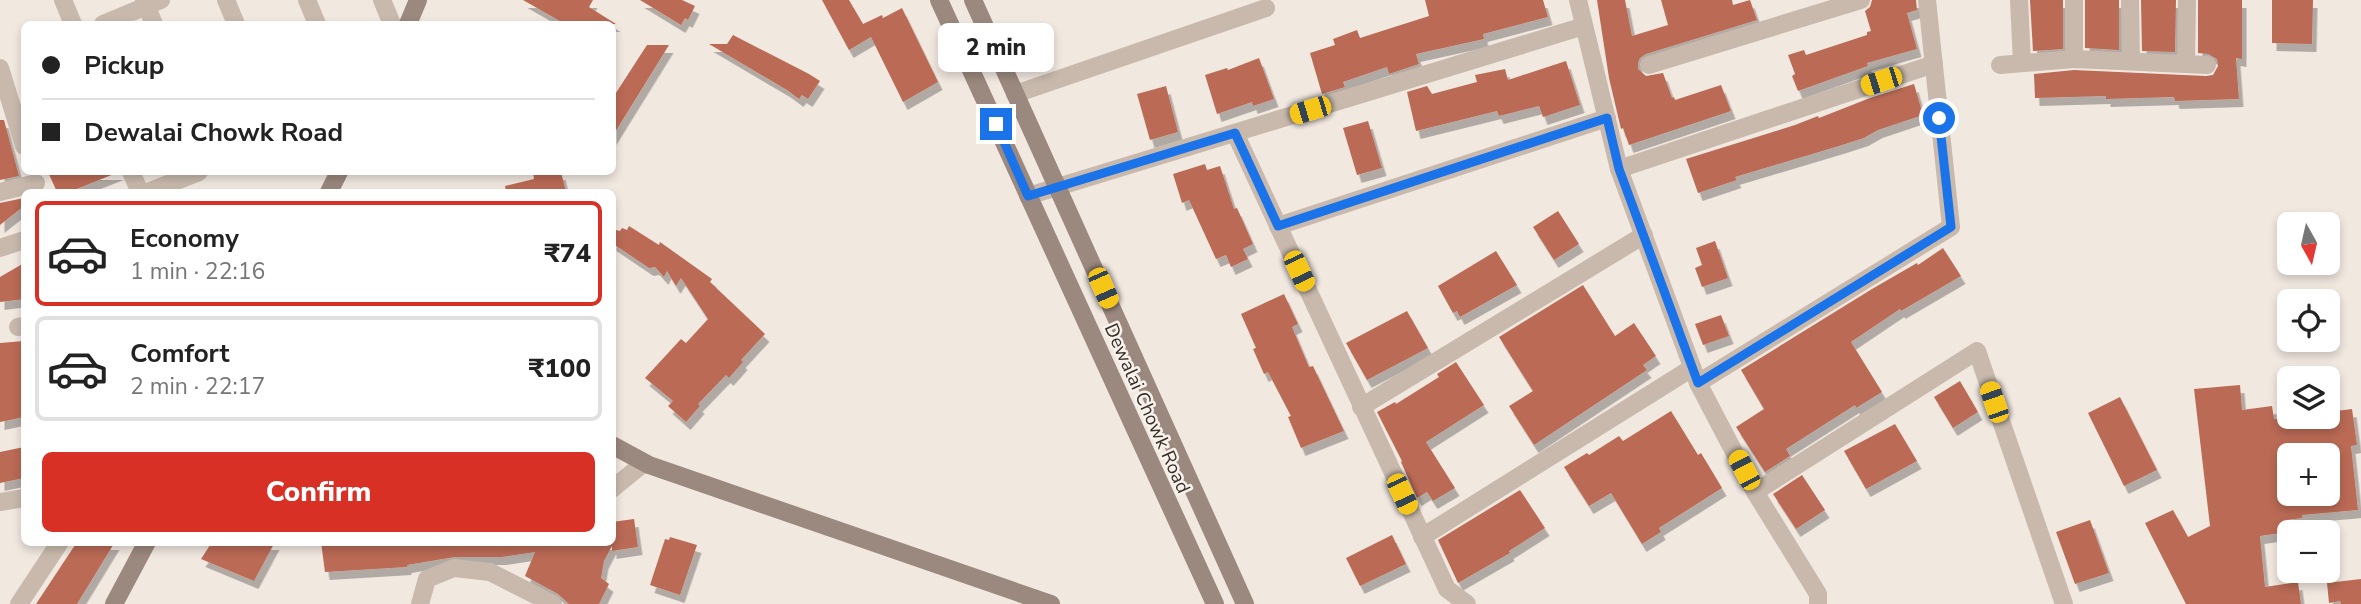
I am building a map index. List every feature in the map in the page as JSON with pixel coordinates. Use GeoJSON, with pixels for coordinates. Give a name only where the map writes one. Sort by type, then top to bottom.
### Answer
{"type":"FeatureCollection","features":[{"type":"Feature","properties":{"kind":"main road"},"geometry":{"type":"LineString","coordinates":[[409,21],[418,0]]}},
{"type":"Feature","properties":{"kind":"main road","name":"Dewalai Chowk Road"},"geometry":{"type":"LineString","coordinates":[[939,0],[1215,604]]}},
{"type":"Feature","properties":{"kind":"main road","name":"Dewalai Chowk Road"},"geometry":{"type":"LineString","coordinates":[[972,0],[1245,604]]}},
{"type":"Feature","properties":{"kind":"main road"},"geometry":{"type":"LineString","coordinates":[[616,447],[644,463],[1051,604]]}},
{"type":"Feature","properties":{"kind":"main road"},"geometry":{"type":"LineString","coordinates":[[115,603],[145,546]]}},
{"type":"Feature","properties":{"kind":"street"},"geometry":{"type":"LineString","coordinates":[[63,0],[72,21]]}},
{"type":"Feature","properties":{"kind":"street"},"geometry":{"type":"LineString","coordinates":[[226,0],[235,21]]}},
{"type":"Feature","properties":{"kind":"street"},"geometry":{"type":"LineString","coordinates":[[307,0],[316,21]]}},
{"type":"Feature","properties":{"kind":"street"},"geometry":{"type":"LineString","coordinates":[[382,0],[391,21]]}},
{"type":"Feature","properties":{"kind":"street"},"geometry":{"type":"LineString","coordinates":[[1578,0],[1619,169],[1695,375],[1755,492],[1818,594],[1818,604]]}},
{"type":"Feature","properties":{"kind":"street"},"geometry":{"type":"LineString","coordinates":[[1649,65],[1861,0]]}},
{"type":"Feature","properties":{"kind":"street"},"geometry":{"type":"LineString","coordinates":[[1422,537],[1951,227],[1927,0]]}},
{"type":"Feature","properties":{"kind":"street"},"geometry":{"type":"LineString","coordinates":[[2018,0],[2022,63]]}},
{"type":"Feature","properties":{"kind":"street"},"geometry":{"type":"LineString","coordinates":[[2074,0],[2074,59]]}},
{"type":"Feature","properties":{"kind":"street"},"geometry":{"type":"LineString","coordinates":[[2130,0],[2131,61]]}},
{"type":"Feature","properties":{"kind":"street"},"geometry":{"type":"LineString","coordinates":[[2186,64],[2187,0]]}},
{"type":"Feature","properties":{"kind":"street"},"geometry":{"type":"LineString","coordinates":[[109,21],[150,2],[153,21]]}},
{"type":"Feature","properties":{"kind":"street"},"geometry":{"type":"LineString","coordinates":[[1015,94],[1266,8]]}},
{"type":"Feature","properties":{"kind":"street"},"geometry":{"type":"LineString","coordinates":[[1028,196],[1584,26]]}},
{"type":"Feature","properties":{"kind":"street"},"geometry":{"type":"LineString","coordinates":[[2000,65],[2074,59],[2207,65]]}},
{"type":"Feature","properties":{"kind":"street"},"geometry":{"type":"LineString","coordinates":[[1619,169],[1934,64]]}},
{"type":"Feature","properties":{"kind":"street"},"geometry":{"type":"LineString","coordinates":[[0,68],[21,136]]}},
{"type":"Feature","properties":{"kind":"street"},"geometry":{"type":"LineString","coordinates":[[1278,226],[1607,118]]}},
{"type":"Feature","properties":{"kind":"street"},"geometry":{"type":"LineString","coordinates":[[1235,133],[1447,589],[1467,604]]}},
{"type":"Feature","properties":{"kind":"street"},"geometry":{"type":"LineString","coordinates":[[156,189],[191,175]]}},
{"type":"Feature","properties":{"kind":"street"},"geometry":{"type":"LineString","coordinates":[[0,192],[36,182]]}},
{"type":"Feature","properties":{"kind":"street"},"geometry":{"type":"LineString","coordinates":[[1361,407],[1644,235]]}},
{"type":"Feature","properties":{"kind":"street"},"geometry":{"type":"LineString","coordinates":[[0,248],[21,241]]}},
{"type":"Feature","properties":{"kind":"street"},"geometry":{"type":"LineString","coordinates":[[1755,492],[1977,351],[2064,604]]}},
{"type":"Feature","properties":{"kind":"street"},"geometry":{"type":"LineString","coordinates":[[616,486],[644,463]]}},
{"type":"Feature","properties":{"kind":"street"},"geometry":{"type":"LineString","coordinates":[[0,502],[21,498]]}},
{"type":"Feature","properties":{"kind":"street"},"geometry":{"type":"LineString","coordinates":[[19,604],[57,546]]}},
{"type":"Feature","properties":{"kind":"street"},"geometry":{"type":"LineString","coordinates":[[420,604],[427,579],[454,568],[490,572],[553,604]]}},
{"type":"Feature","properties":{"kind":"building"},"geometry":{"type":"Polygon","coordinates":[[[523,0],[593,0],[589,7],[611,21],[560,21],[523,0]]]}},
{"type":"Feature","properties":{"kind":"building"},"geometry":{"type":"Polygon","coordinates":[[[640,0],[682,0],[695,6],[688,20],[685,18],[681,25],[640,0]]]}},
{"type":"Feature","properties":{"kind":"building"},"geometry":{"type":"Polygon","coordinates":[[[822,0],[849,0],[863,24],[902,8],[938,82],[903,102],[871,37],[849,50],[822,0]]]}},
{"type":"Feature","properties":{"kind":"building"},"geometry":{"type":"Polygon","coordinates":[[[1425,0],[1543,0],[1548,17],[1483,34],[1484,39],[1416,54],[1419,64],[1389,74],[1387,67],[1343,82],[1345,87],[1322,94],[1310,53],[1335,45],[1333,39],[1357,30],[1360,38],[1429,16],[1425,0]]]}},
{"type":"Feature","properties":{"kind":"building"},"geometry":{"type":"Polygon","coordinates":[[[1597,0],[1625,0],[1632,36],[1668,25],[1661,0],[1732,0],[1733,5],[1750,0],[1757,20],[1646,54],[1638,63],[1638,69],[1646,76],[1663,73],[1675,100],[1721,85],[1731,111],[1629,145],[1623,128],[1621,129],[1609,78],[1597,0]]]}},
{"type":"Feature","properties":{"kind":"building"},"geometry":{"type":"Polygon","coordinates":[[[1872,0],[1916,0],[1917,10],[1907,13],[1917,49],[1867,63],[1868,66],[1798,91],[1788,55],[1804,50],[1806,55],[1867,35],[1867,32],[1871,31],[1865,11],[1872,0]]]}},
{"type":"Feature","properties":{"kind":"building"},"geometry":{"type":"Polygon","coordinates":[[[2030,0],[2063,0],[2063,49],[2033,51],[2030,0]]]}},
{"type":"Feature","properties":{"kind":"building"},"geometry":{"type":"Polygon","coordinates":[[[2085,0],[2119,0],[2119,50],[2085,48],[2085,0]]]}},
{"type":"Feature","properties":{"kind":"building"},"geometry":{"type":"Polygon","coordinates":[[[2141,0],[2176,0],[2175,52],[2142,51],[2141,0]]]}},
{"type":"Feature","properties":{"kind":"building"},"geometry":{"type":"Polygon","coordinates":[[[2198,0],[2242,0],[2242,59],[2236,58],[2239,99],[2175,101],[2174,97],[2106,99],[2106,96],[2035,98],[2034,74],[2074,70],[2213,75],[2218,66],[2217,59],[2198,53],[2198,0]]]}},
{"type":"Feature","properties":{"kind":"building"},"geometry":{"type":"Polygon","coordinates":[[[2272,0],[2313,0],[2312,44],[2272,43],[2272,0]]]}},
{"type":"Feature","properties":{"kind":"building"},"geometry":{"type":"Polygon","coordinates":[[[733,35],[820,81],[808,99],[802,95],[799,99],[709,44],[727,44],[733,35]]]}},
{"type":"Feature","properties":{"kind":"building"},"geometry":{"type":"Polygon","coordinates":[[[647,45],[669,45],[616,131],[616,93],[647,45]]]}},
{"type":"Feature","properties":{"kind":"building"},"geometry":{"type":"Polygon","coordinates":[[[1259,58],[1274,99],[1253,106],[1252,102],[1217,114],[1205,75],[1227,68],[1228,70],[1259,58]]]}},
{"type":"Feature","properties":{"kind":"building"},"geometry":{"type":"Polygon","coordinates":[[[1566,61],[1580,105],[1543,117],[1539,106],[1499,116],[1497,111],[1416,131],[1407,92],[1427,86],[1432,94],[1477,82],[1475,75],[1505,69],[1508,80],[1566,61]]]}},
{"type":"Feature","properties":{"kind":"building"},"geometry":{"type":"Polygon","coordinates":[[[1914,84],[1923,115],[1878,130],[1864,138],[1735,177],[1737,180],[1698,193],[1686,159],[1818,116],[1819,118],[1914,84]]]}},
{"type":"Feature","properties":{"kind":"building"},"geometry":{"type":"Polygon","coordinates":[[[1166,86],[1178,132],[1150,140],[1137,94],[1166,86]]]}},
{"type":"Feature","properties":{"kind":"building"},"geometry":{"type":"Polygon","coordinates":[[[0,120],[4,120],[19,176],[0,180],[0,120]]]}},
{"type":"Feature","properties":{"kind":"building"},"geometry":{"type":"Polygon","coordinates":[[[1368,121],[1382,168],[1357,175],[1343,128],[1368,121]]]}},
{"type":"Feature","properties":{"kind":"building"},"geometry":{"type":"Polygon","coordinates":[[[1205,164],[1207,170],[1220,166],[1234,209],[1237,208],[1253,244],[1243,249],[1248,259],[1231,267],[1226,255],[1216,259],[1189,200],[1182,203],[1173,174],[1205,164]]]}},
{"type":"Feature","properties":{"kind":"building"},"geometry":{"type":"Polygon","coordinates":[[[49,175],[112,175],[76,189],[56,189],[49,175]]]}},
{"type":"Feature","properties":{"kind":"building"},"geometry":{"type":"Polygon","coordinates":[[[533,175],[562,175],[565,189],[506,189],[505,186],[534,179],[533,175]]]}},
{"type":"Feature","properties":{"kind":"building"},"geometry":{"type":"Polygon","coordinates":[[[21,199],[21,208],[0,225],[0,203],[21,199]]]}},
{"type":"Feature","properties":{"kind":"building"},"geometry":{"type":"Polygon","coordinates":[[[1558,211],[1579,244],[1554,260],[1533,227],[1558,211]]]}},
{"type":"Feature","properties":{"kind":"building"},"geometry":{"type":"Polygon","coordinates":[[[629,226],[659,245],[660,242],[712,279],[710,282],[765,334],[741,360],[743,362],[729,378],[726,375],[698,404],[700,406],[686,422],[668,406],[673,401],[645,378],[681,339],[686,343],[708,319],[681,278],[676,286],[667,271],[664,277],[655,267],[649,268],[616,246],[616,230],[627,230],[629,226]]]}},
{"type":"Feature","properties":{"kind":"building"},"geometry":{"type":"Polygon","coordinates":[[[1715,241],[1728,278],[1702,287],[1695,268],[1702,265],[1696,248],[1715,241]]]}},
{"type":"Feature","properties":{"kind":"building"},"geometry":{"type":"Polygon","coordinates":[[[1943,248],[1961,276],[1901,311],[1900,309],[1851,342],[1882,392],[1856,408],[1855,405],[1786,449],[1790,456],[1765,472],[1736,427],[1764,409],[1741,370],[1943,248]]]}},
{"type":"Feature","properties":{"kind":"building"},"geometry":{"type":"Polygon","coordinates":[[[1496,251],[1517,285],[1460,317],[1457,311],[1453,313],[1438,286],[1496,251]]]}},
{"type":"Feature","properties":{"kind":"building"},"geometry":{"type":"Polygon","coordinates":[[[21,265],[21,299],[0,302],[0,277],[21,265]]]}},
{"type":"Feature","properties":{"kind":"building"},"geometry":{"type":"Polygon","coordinates":[[[1583,285],[1615,336],[1634,323],[1656,356],[1643,365],[1647,370],[1534,445],[1509,406],[1533,391],[1499,337],[1583,285]]]}},
{"type":"Feature","properties":{"kind":"building"},"geometry":{"type":"Polygon","coordinates":[[[1284,294],[1298,324],[1292,327],[1309,367],[1313,366],[1344,431],[1301,448],[1288,417],[1291,416],[1268,372],[1264,374],[1241,314],[1284,294]]]}},
{"type":"Feature","properties":{"kind":"building"},"geometry":{"type":"Polygon","coordinates":[[[1407,311],[1428,348],[1367,380],[1346,343],[1407,311]]]}},
{"type":"Feature","properties":{"kind":"building"},"geometry":{"type":"Polygon","coordinates":[[[1721,315],[1729,336],[1703,345],[1695,324],[1721,315]]]}},
{"type":"Feature","properties":{"kind":"building"},"geometry":{"type":"Polygon","coordinates":[[[21,341],[21,418],[0,422],[0,343],[21,341]]]}},
{"type":"Feature","properties":{"kind":"building"},"geometry":{"type":"Polygon","coordinates":[[[1456,362],[1484,405],[1426,442],[1455,488],[1433,501],[1427,492],[1417,498],[1377,412],[1395,402],[1396,404],[1439,377],[1437,374],[1456,362]]]}},
{"type":"Feature","properties":{"kind":"building"},"geometry":{"type":"Polygon","coordinates":[[[1960,381],[1978,412],[1953,428],[1934,397],[1960,381]]]}},
{"type":"Feature","properties":{"kind":"building"},"geometry":{"type":"Polygon","coordinates":[[[2240,385],[2242,410],[2272,406],[2274,419],[2277,419],[2277,429],[2340,429],[2340,410],[2352,409],[2357,445],[2351,446],[2358,510],[2277,520],[2277,533],[2260,536],[2265,587],[2298,583],[2301,604],[2186,604],[2145,523],[2173,510],[2188,537],[2210,526],[2194,389],[2240,385]]]}},
{"type":"Feature","properties":{"kind":"building"},"geometry":{"type":"Polygon","coordinates":[[[2120,397],[2157,470],[2124,486],[2088,413],[2120,397]]]}},
{"type":"Feature","properties":{"kind":"building"},"geometry":{"type":"Polygon","coordinates":[[[1671,411],[1722,488],[1659,528],[1661,532],[1642,544],[1611,493],[1589,506],[1564,467],[1619,436],[1623,441],[1671,411]]]}},
{"type":"Feature","properties":{"kind":"building"},"geometry":{"type":"Polygon","coordinates":[[[1895,424],[1917,461],[1866,489],[1844,451],[1895,424]]]}},
{"type":"Feature","properties":{"kind":"building"},"geometry":{"type":"Polygon","coordinates":[[[21,448],[21,479],[0,483],[0,452],[21,448]]]}},
{"type":"Feature","properties":{"kind":"building"},"geometry":{"type":"Polygon","coordinates":[[[1802,475],[1825,510],[1796,529],[1773,494],[1802,475]]]}},
{"type":"Feature","properties":{"kind":"building"},"geometry":{"type":"Polygon","coordinates":[[[1520,490],[1545,528],[1509,551],[1510,553],[1458,583],[1438,540],[1520,490]]]}},
{"type":"Feature","properties":{"kind":"building"},"geometry":{"type":"Polygon","coordinates":[[[634,519],[638,547],[612,551],[612,546],[616,546],[616,521],[634,519]]]}},
{"type":"Feature","properties":{"kind":"building"},"geometry":{"type":"Polygon","coordinates":[[[2090,520],[2109,573],[2075,584],[2056,532],[2090,520]]]}},
{"type":"Feature","properties":{"kind":"building"},"geometry":{"type":"Polygon","coordinates":[[[1392,535],[1406,564],[1360,586],[1346,558],[1392,535]]]}},
{"type":"Feature","properties":{"kind":"building"},"geometry":{"type":"Polygon","coordinates":[[[670,537],[697,545],[680,595],[650,585],[665,539],[669,540],[670,537]]]}},
{"type":"Feature","properties":{"kind":"building"},"geometry":{"type":"Polygon","coordinates":[[[74,546],[113,546],[77,604],[36,604],[74,546]]]}},
{"type":"Feature","properties":{"kind":"building"},"geometry":{"type":"Polygon","coordinates":[[[209,546],[273,546],[254,581],[201,559],[209,546]]]}},
{"type":"Feature","properties":{"kind":"building"},"geometry":{"type":"Polygon","coordinates":[[[322,546],[612,546],[604,561],[601,578],[609,584],[599,604],[569,604],[558,594],[525,576],[535,552],[502,557],[455,557],[407,567],[325,572],[322,546]]]}},
{"type":"Feature","properties":{"kind":"building"},"geometry":{"type":"Polygon","coordinates":[[[2361,579],[2361,604],[2341,604],[2340,601],[2329,603],[2327,583],[2361,579]]]}},
{"type":"Feature","properties":{"kind":"route"},"geometry":{"type":"LineString","coordinates":[[996,124],[1028,196],[1235,133],[1278,226],[1607,118],[1619,169],[1698,383],[1951,227],[1939,118]]}}]}
